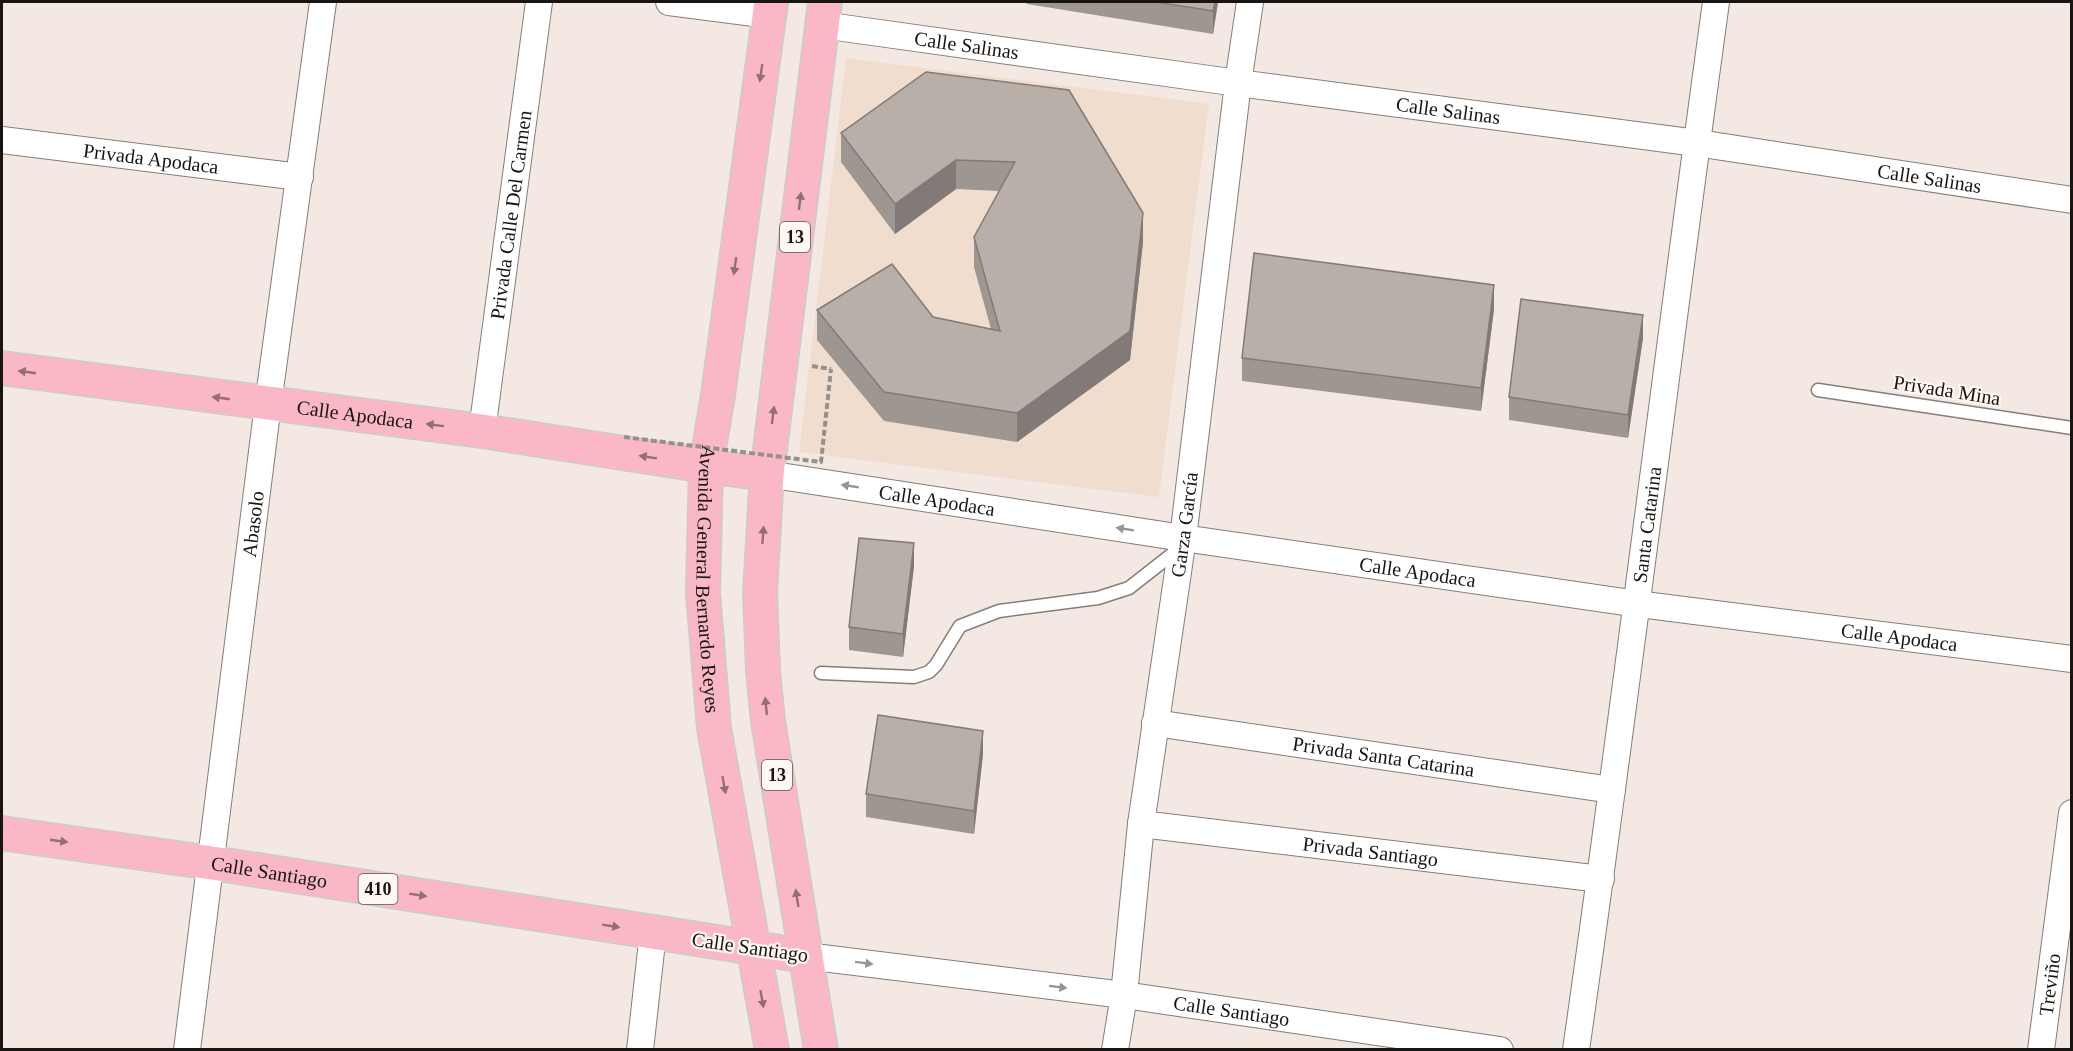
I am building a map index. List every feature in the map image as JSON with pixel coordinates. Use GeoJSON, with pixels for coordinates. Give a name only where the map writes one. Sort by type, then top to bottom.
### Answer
{"type":"FeatureCollection","features":[{"type":"Feature","properties":{"kind":"main road","name":"Avenida General Bernardo Reyes"},"geometry":{"type":"LineString","coordinates":[[770,8],[718,395],[706,466],[703,592],[714,728],[772,1050]]}},
{"type":"Feature","properties":{"kind":"main road","name":"13"},"geometry":{"type":"LineString","coordinates":[[821,1050],[768,721],[763,671],[760,593],[767,474],[824,13]]}},
{"type":"Feature","properties":{"kind":"main road","name":"Calle Apodaca"},"geometry":{"type":"LineString","coordinates":[[2,368],[483,431],[767,474]]}},
{"type":"Feature","properties":{"kind":"main road","name":"Calle Santiago"},"geometry":{"type":"LineString","coordinates":[[2,833],[212,863],[806,956]]}},
{"type":"Feature","properties":{"kind":"street","name":"Abasolo"},"geometry":{"type":"LineString","coordinates":[[187,1050],[268,404],[323,2]]}},
{"type":"Feature","properties":{"kind":"street","name":"Privada Calle Del Carmen"},"geometry":{"type":"LineString","coordinates":[[483,431],[539,2]]}},
{"type":"Feature","properties":{"kind":"street"},"geometry":{"type":"LineString","coordinates":[[669,2],[770,8]]}},
{"type":"Feature","properties":{"kind":"street","name":"Garza García"},"geometry":{"type":"LineString","coordinates":[[1115,1050],[1124,996],[1141,824],[1183,542],[1238,83],[1250,2]]}},
{"type":"Feature","properties":{"kind":"street","name":"Santa Catarina"},"geometry":{"type":"LineString","coordinates":[[1576,1050],[1638,604],[1663,393],[1716,2]]}},
{"type":"Feature","properties":{"kind":"street","name":"Calle Salinas"},"geometry":{"type":"LineString","coordinates":[[824,13],[1238,83],[1697,142],[2072,201]]}},
{"type":"Feature","properties":{"kind":"street","name":"Privada Apodaca"},"geometry":{"type":"LineString","coordinates":[[2,140],[300,177]]}},
{"type":"Feature","properties":{"kind":"street","name":"Calle Apodaca"},"geometry":{"type":"LineString","coordinates":[[767,474],[1183,542],[1638,604],[2072,659]]}},
{"type":"Feature","properties":{"kind":"street","name":"Privada Santa Catarina"},"geometry":{"type":"LineString","coordinates":[[1155,723],[1612,790]]}},
{"type":"Feature","properties":{"kind":"street","name":"Treviño"},"geometry":{"type":"LineString","coordinates":[[2041,1050],[2072,813]]}},
{"type":"Feature","properties":{"kind":"street","name":"Privada Santiago"},"geometry":{"type":"LineString","coordinates":[[1141,824],[1601,879]]}},
{"type":"Feature","properties":{"kind":"street"},"geometry":{"type":"LineString","coordinates":[[640,1050],[653,933]]}},
{"type":"Feature","properties":{"kind":"street","name":"Calle Santiago"},"geometry":{"type":"LineString","coordinates":[[806,956],[1124,996],[1500,1050]]}},
{"type":"Feature","properties":{"kind":"lane","name":"Privada Mina"},"geometry":{"type":"LineString","coordinates":[[1818,390],[2072,428]]}},
{"type":"Feature","properties":{"kind":"lane"},"geometry":{"type":"LineString","coordinates":[[821,673],[914,677],[929,672],[936,665],[960,626],[999,611],[1098,598],[1129,588],[1183,542]]}},
{"type":"Feature","properties":{"kind":"path"},"geometry":{"type":"LineString","coordinates":[[624,437],[821,462],[831,369]]}},
{"type":"Feature","properties":{"kind":"shaded area"},"geometry":{"type":"Polygon","coordinates":[[[846,58],[1209,104],[1159,497],[799,452],[846,58]]]}},
{"type":"Feature","properties":{"kind":"building"},"geometry":{"type":"Polygon","coordinates":[[[1156,2],[1215,2],[1213,11],[1156,2]]]}},
{"type":"Feature","properties":{"kind":"building"},"geometry":{"type":"Polygon","coordinates":[[[926,72],[1069,90],[1143,213],[1130,331],[1017,413],[884,392],[817,310],[892,264],[933,317],[1000,331],[974,237],[1015,162],[956,160],[895,204],[841,133],[926,72]]]}},
{"type":"Feature","properties":{"kind":"building"},"geometry":{"type":"Polygon","coordinates":[[[1254,253],[1494,285],[1481,388],[1242,358],[1254,253]]]}},
{"type":"Feature","properties":{"kind":"building"},"geometry":{"type":"Polygon","coordinates":[[[1521,299],[1643,315],[1628,415],[1509,397],[1521,299]]]}},
{"type":"Feature","properties":{"kind":"building"},"geometry":{"type":"Polygon","coordinates":[[[859,538],[914,543],[903,634],[849,627],[859,538]]]}},
{"type":"Feature","properties":{"kind":"building"},"geometry":{"type":"Polygon","coordinates":[[[878,715],[983,731],[974,811],[866,794],[878,715]]]}}]}
